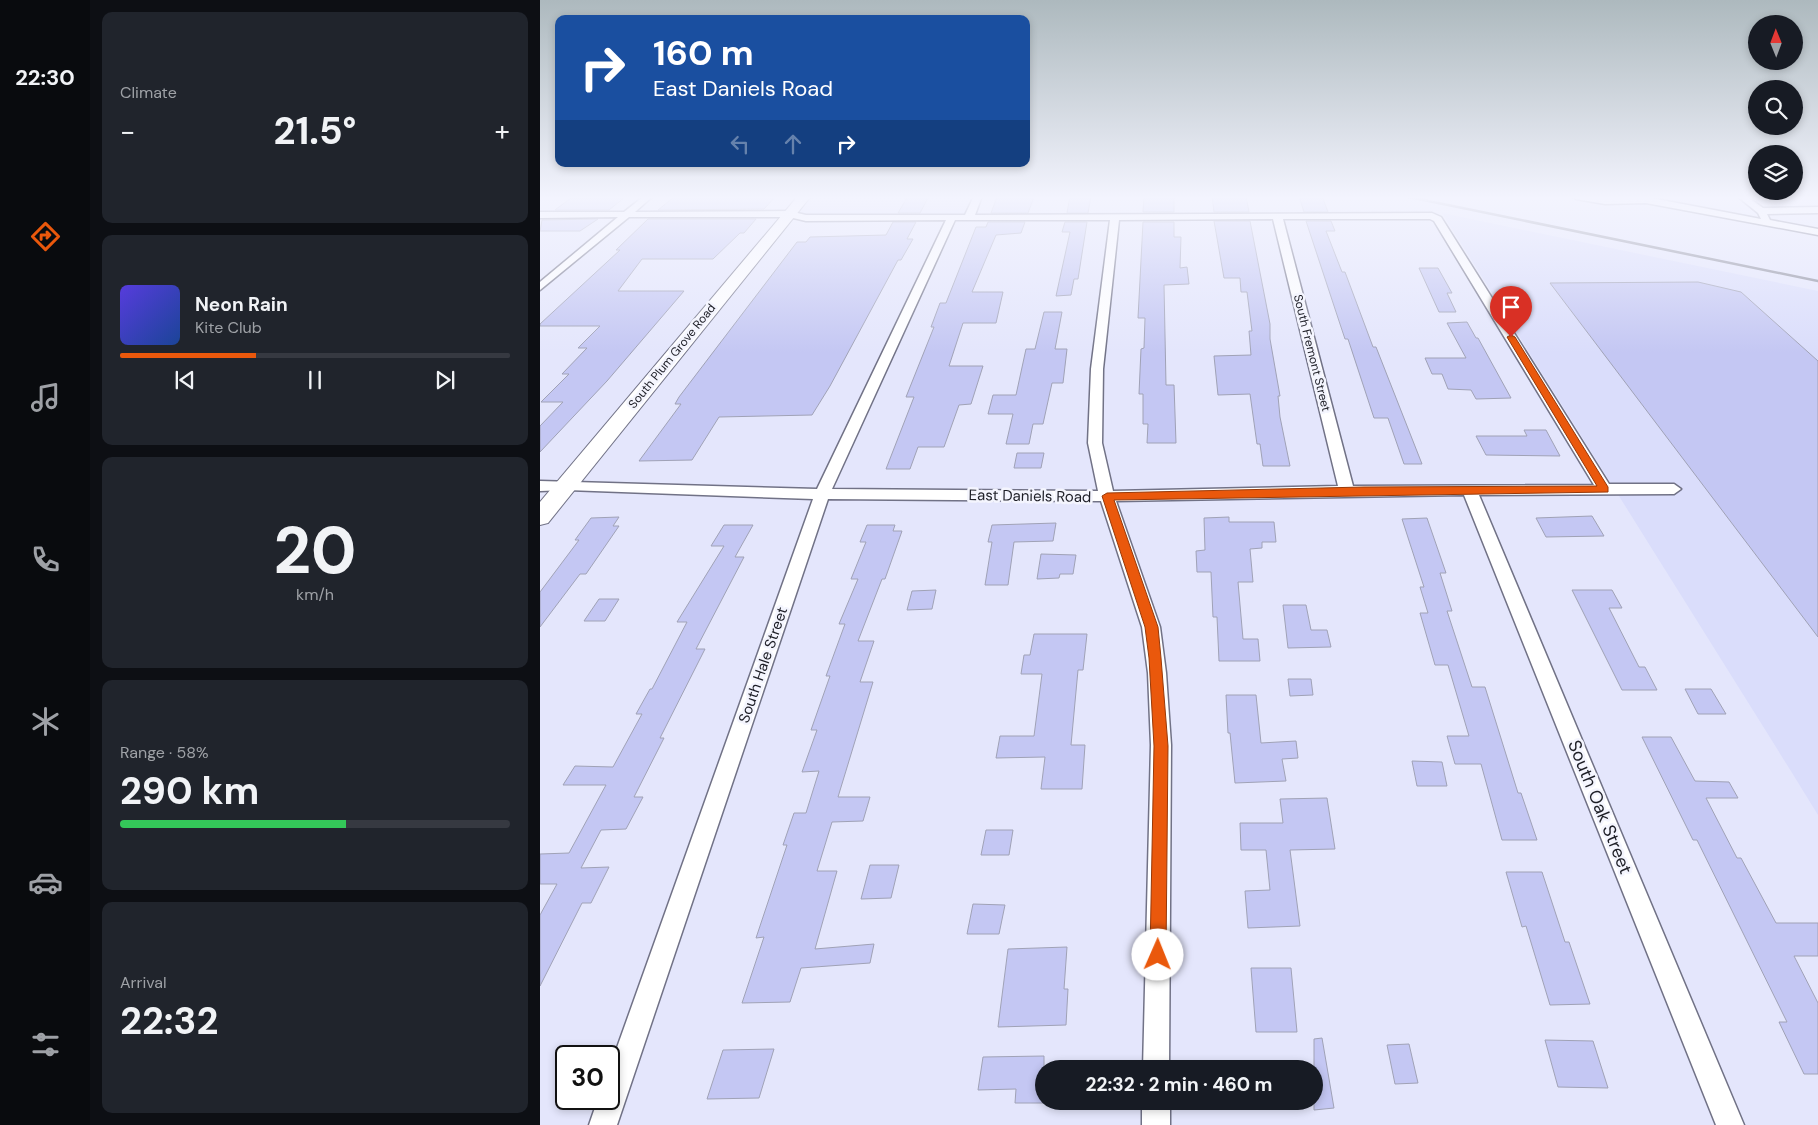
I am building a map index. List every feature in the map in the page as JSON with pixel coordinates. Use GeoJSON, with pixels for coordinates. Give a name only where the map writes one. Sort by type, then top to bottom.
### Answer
{"type":"FeatureCollection","features":[{"type":"Feature","properties":{"kind":"main road","name":"South Plum Grove Road"},"geometry":{"type":"LineString","coordinates":[[540,517],[762,248]]}},
{"type":"Feature","properties":{"kind":"street"},"geometry":{"type":"LineString","coordinates":[[540,287],[585,248]]}},
{"type":"Feature","properties":{"kind":"street","name":"South Hale Street"},"geometry":{"type":"LineString","coordinates":[[603,1125],[822,494],[945,248]]}},
{"type":"Feature","properties":{"kind":"street"},"geometry":{"type":"LineString","coordinates":[[1111,248],[1097,369],[1095,443],[1107,496],[1151,627],[1156,673],[1161,746],[1156,1060]]}},
{"type":"Feature","properties":{"kind":"street","name":"South Fremont Street"},"geometry":{"type":"LineString","coordinates":[[1285,248],[1347,491]]}},
{"type":"Feature","properties":{"kind":"street"},"geometry":{"type":"LineString","coordinates":[[1456,248],[1604,489]]}},
{"type":"Feature","properties":{"kind":"street","name":"East Daniels Road"},"geometry":{"type":"LineString","coordinates":[[540,486],[567,485],[822,494],[1107,496],[1347,491],[1674,489]]}},
{"type":"Feature","properties":{"kind":"street","name":"South Oak Street"},"geometry":{"type":"LineString","coordinates":[[1469,490],[1730,1125]]}},
{"type":"Feature","properties":{"kind":"street"},"geometry":{"type":"LineString","coordinates":[[1156,1110],[1156,1125]]}},
{"type":"Feature","properties":{"kind":"shaded area"},"geometry":{"type":"Polygon","coordinates":[[[1464,248],[1613,248],[1818,291],[1818,815],[1464,248]]]}},
{"type":"Feature","properties":{"kind":"building"},"geometry":{"type":"Polygon","coordinates":[[[724,248],[713,259],[642,259],[618,291],[684,291],[607,381],[540,452],[540,426],[563,402],[541,402],[569,374],[562,374],[587,348],[578,348],[600,326],[540,326],[540,324],[620,250],[616,250],[724,248]]]}},
{"type":"Feature","properties":{"kind":"building"},"geometry":{"type":"Polygon","coordinates":[[[792,248],[908,248],[901,260],[898,260],[830,386],[812,415],[719,417],[692,460],[639,461],[681,404],[675,404],[792,248]]]}},
{"type":"Feature","properties":{"kind":"building"},"geometry":{"type":"Polygon","coordinates":[[[968,248],[990,248],[972,292],[1003,292],[996,323],[963,323],[949,366],[983,366],[971,404],[959,405],[944,447],[918,447],[910,469],[886,469],[914,397],[906,397],[934,327],[931,327],[940,303],[946,303],[968,248]]]}},
{"type":"Feature","properties":{"kind":"building"},"geometry":{"type":"Polygon","coordinates":[[[1066,248],[1083,248],[1078,279],[1074,279],[1071,295],[1056,296],[1066,248]]]}},
{"type":"Feature","properties":{"kind":"building"},"geometry":{"type":"Polygon","coordinates":[[[1142,248],[1181,248],[1180,268],[1187,267],[1189,284],[1164,285],[1166,385],[1174,385],[1176,443],[1147,443],[1148,424],[1143,424],[1143,394],[1139,394],[1141,349],[1144,348],[1145,318],[1138,318],[1142,248]]]}},
{"type":"Feature","properties":{"kind":"building"},"geometry":{"type":"Polygon","coordinates":[[[1219,248],[1255,248],[1270,324],[1270,339],[1280,396],[1278,396],[1280,417],[1290,466],[1263,466],[1260,444],[1257,444],[1250,394],[1218,395],[1214,356],[1251,355],[1249,331],[1252,331],[1247,292],[1241,292],[1240,278],[1224,278],[1219,248]]]}},
{"type":"Feature","properties":{"kind":"building"},"geometry":{"type":"Polygon","coordinates":[[[1315,248],[1333,248],[1342,272],[1345,272],[1373,347],[1376,347],[1422,464],[1404,464],[1388,418],[1374,418],[1348,339],[1345,339],[1315,248]]]}},
{"type":"Feature","properties":{"kind":"building"},"geometry":{"type":"Polygon","coordinates":[[[1419,268],[1438,268],[1452,293],[1447,293],[1456,312],[1439,312],[1419,268]]]}},
{"type":"Feature","properties":{"kind":"building"},"geometry":{"type":"Polygon","coordinates":[[[1698,282],[1741,292],[1818,361],[1818,637],[1550,283],[1698,282]]]}},
{"type":"Feature","properties":{"kind":"building"},"geometry":{"type":"Polygon","coordinates":[[[1044,312],[1062,312],[1055,349],[1067,349],[1063,383],[1052,383],[1043,424],[1033,424],[1029,444],[1006,444],[1013,414],[988,414],[993,395],[1016,395],[1026,349],[1035,349],[1044,312]]]}},
{"type":"Feature","properties":{"kind":"building"},"geometry":{"type":"Polygon","coordinates":[[[1467,322],[1476,338],[1478,338],[1511,398],[1476,399],[1471,390],[1448,389],[1442,374],[1432,374],[1425,358],[1466,358],[1447,323],[1467,322]]]}},
{"type":"Feature","properties":{"kind":"building"},"geometry":{"type":"Polygon","coordinates":[[[1524,430],[1546,430],[1560,456],[1486,455],[1476,436],[1527,436],[1524,430]]]}},
{"type":"Feature","properties":{"kind":"building"},"geometry":{"type":"Polygon","coordinates":[[[1017,453],[1044,453],[1041,468],[1014,468],[1017,453]]]}},
{"type":"Feature","properties":{"kind":"building"},"geometry":{"type":"Polygon","coordinates":[[[1592,516],[1604,536],[1546,537],[1536,518],[1592,516]]]}},
{"type":"Feature","properties":{"kind":"building"},"geometry":{"type":"Polygon","coordinates":[[[619,517],[613,526],[619,526],[586,574],[580,574],[540,627],[540,592],[579,540],[575,540],[591,518],[619,517]]]}},
{"type":"Feature","properties":{"kind":"building"},"geometry":{"type":"Polygon","coordinates":[[[1229,517],[1229,522],[1274,522],[1276,542],[1262,542],[1262,548],[1250,549],[1253,582],[1238,582],[1243,639],[1258,639],[1260,661],[1219,661],[1217,617],[1213,617],[1211,572],[1197,572],[1196,551],[1205,550],[1204,518],[1229,517]]]}},
{"type":"Feature","properties":{"kind":"building"},"geometry":{"type":"Polygon","coordinates":[[[1427,518],[1446,573],[1440,573],[1452,611],[1447,611],[1472,687],[1485,687],[1518,793],[1521,793],[1537,840],[1502,840],[1481,764],[1455,764],[1447,736],[1469,736],[1448,665],[1435,665],[1420,613],[1428,613],[1420,587],[1424,587],[1402,519],[1427,518]]]}},
{"type":"Feature","properties":{"kind":"building"},"geometry":{"type":"Polygon","coordinates":[[[1056,523],[1053,541],[1014,542],[1008,585],[985,585],[992,542],[988,542],[992,525],[1056,523]]]}},
{"type":"Feature","properties":{"kind":"building"},"geometry":{"type":"Polygon","coordinates":[[[724,525],[753,525],[735,557],[744,557],[696,649],[705,649],[660,738],[664,738],[634,797],[643,797],[626,829],[601,830],[581,868],[609,867],[591,903],[582,903],[540,986],[540,915],[557,884],[540,884],[540,854],[569,853],[606,785],[563,785],[575,766],[613,767],[642,714],[636,714],[650,689],[652,689],[687,622],[677,622],[724,546],[711,546],[724,525]]]}},
{"type":"Feature","properties":{"kind":"building"},"geometry":{"type":"Polygon","coordinates":[[[867,525],[895,525],[893,531],[902,531],[885,579],[882,579],[858,641],[874,641],[860,682],[873,682],[838,797],[870,797],[863,821],[832,822],[817,871],[837,871],[815,949],[874,944],[870,963],[801,968],[790,1002],[742,1003],[764,937],[756,938],[787,845],[783,845],[794,813],[806,813],[819,771],[802,772],[817,730],[811,730],[830,676],[826,676],[845,624],[839,624],[858,579],[851,579],[866,542],[860,542],[867,525]]]}},
{"type":"Feature","properties":{"kind":"building"},"geometry":{"type":"Polygon","coordinates":[[[1041,554],[1076,555],[1073,574],[1060,574],[1059,578],[1037,579],[1041,554]]]}},
{"type":"Feature","properties":{"kind":"building"},"geometry":{"type":"Polygon","coordinates":[[[936,590],[932,609],[907,610],[912,591],[936,590]]]}},
{"type":"Feature","properties":{"kind":"building"},"geometry":{"type":"Polygon","coordinates":[[[1572,590],[1612,590],[1622,608],[1609,608],[1639,667],[1645,667],[1657,690],[1622,690],[1572,590]]]}},
{"type":"Feature","properties":{"kind":"building"},"geometry":{"type":"Polygon","coordinates":[[[599,599],[619,599],[605,621],[584,621],[599,599]]]}},
{"type":"Feature","properties":{"kind":"building"},"geometry":{"type":"Polygon","coordinates":[[[1283,605],[1306,605],[1311,630],[1327,630],[1331,647],[1288,648],[1283,605]]]}},
{"type":"Feature","properties":{"kind":"building"},"geometry":{"type":"Polygon","coordinates":[[[1034,634],[1087,634],[1083,670],[1078,670],[1071,745],[1085,745],[1082,789],[1041,789],[1045,757],[996,758],[1000,736],[1034,736],[1042,674],[1021,674],[1024,655],[1030,655],[1034,634]]]}},
{"type":"Feature","properties":{"kind":"building"},"geometry":{"type":"Polygon","coordinates":[[[1288,679],[1311,679],[1313,695],[1290,696],[1288,679]]]}},
{"type":"Feature","properties":{"kind":"building"},"geometry":{"type":"Polygon","coordinates":[[[1685,689],[1711,689],[1726,714],[1698,714],[1685,689]]]}},
{"type":"Feature","properties":{"kind":"building"},"geometry":{"type":"Polygon","coordinates":[[[1226,695],[1256,695],[1261,743],[1296,741],[1298,758],[1282,759],[1286,781],[1235,783],[1230,733],[1228,733],[1226,695]]]}},
{"type":"Feature","properties":{"kind":"building"},"geometry":{"type":"Polygon","coordinates":[[[1642,737],[1671,737],[1695,781],[1729,782],[1738,798],[1706,798],[1737,858],[1741,858],[1776,923],[1818,923],[1818,956],[1794,956],[1818,1003],[1818,1074],[1804,1074],[1779,1022],[1787,1022],[1697,840],[1693,840],[1642,737]]]}},
{"type":"Feature","properties":{"kind":"building"},"geometry":{"type":"Polygon","coordinates":[[[1412,761],[1442,762],[1447,786],[1417,786],[1412,761]]]}},
{"type":"Feature","properties":{"kind":"building"},"geometry":{"type":"Polygon","coordinates":[[[1327,798],[1335,849],[1290,850],[1300,926],[1248,928],[1245,891],[1270,890],[1266,850],[1241,850],[1240,823],[1283,823],[1280,799],[1327,798]]]}},
{"type":"Feature","properties":{"kind":"building"},"geometry":{"type":"Polygon","coordinates":[[[986,830],[1013,830],[1009,855],[981,855],[986,830]]]}},
{"type":"Feature","properties":{"kind":"building"},"geometry":{"type":"Polygon","coordinates":[[[870,865],[899,865],[891,898],[861,899],[870,865]]]}},
{"type":"Feature","properties":{"kind":"building"},"geometry":{"type":"Polygon","coordinates":[[[1506,872],[1542,872],[1565,942],[1569,942],[1590,1004],[1550,1005],[1526,926],[1522,927],[1506,872]]]}},
{"type":"Feature","properties":{"kind":"building"},"geometry":{"type":"Polygon","coordinates":[[[973,904],[1005,905],[999,934],[967,934],[973,904]]]}},
{"type":"Feature","properties":{"kind":"building"},"geometry":{"type":"Polygon","coordinates":[[[1067,947],[1064,989],[1068,989],[1066,1025],[998,1027],[1008,949],[1067,947]]]}},
{"type":"Feature","properties":{"kind":"building"},"geometry":{"type":"Polygon","coordinates":[[[1251,968],[1291,968],[1297,1032],[1256,1032],[1251,968]]]}},
{"type":"Feature","properties":{"kind":"building"},"geometry":{"type":"Polygon","coordinates":[[[1322,1038],[1334,1108],[1323,1109],[1323,1060],[1314,1060],[1314,1039],[1322,1038]]]}},
{"type":"Feature","properties":{"kind":"building"},"geometry":{"type":"Polygon","coordinates":[[[1545,1040],[1593,1041],[1608,1088],[1558,1087],[1545,1040]]]}},
{"type":"Feature","properties":{"kind":"building"},"geometry":{"type":"Polygon","coordinates":[[[1409,1044],[1418,1083],[1395,1084],[1387,1045],[1409,1044]]]}},
{"type":"Feature","properties":{"kind":"building"},"geometry":{"type":"Polygon","coordinates":[[[774,1049],[759,1098],[707,1099],[723,1050],[774,1049]]]}},
{"type":"Feature","properties":{"kind":"building"},"geometry":{"type":"Polygon","coordinates":[[[1044,1056],[1044,1060],[1035,1060],[1035,1103],[1015,1103],[1016,1089],[978,1090],[983,1057],[1044,1056]]]}},
{"type":"Feature","properties":{"kind":"railway"},"geometry":{"type":"LineString","coordinates":[[1660,248],[1818,281]]}},
{"type":"Feature","properties":{"kind":"route"},"geometry":{"type":"LineString","coordinates":[[1158,955],[1161,746],[1155,658],[1151,627],[1107,496],[1364,490],[1604,489],[1511,337]]}}]}
